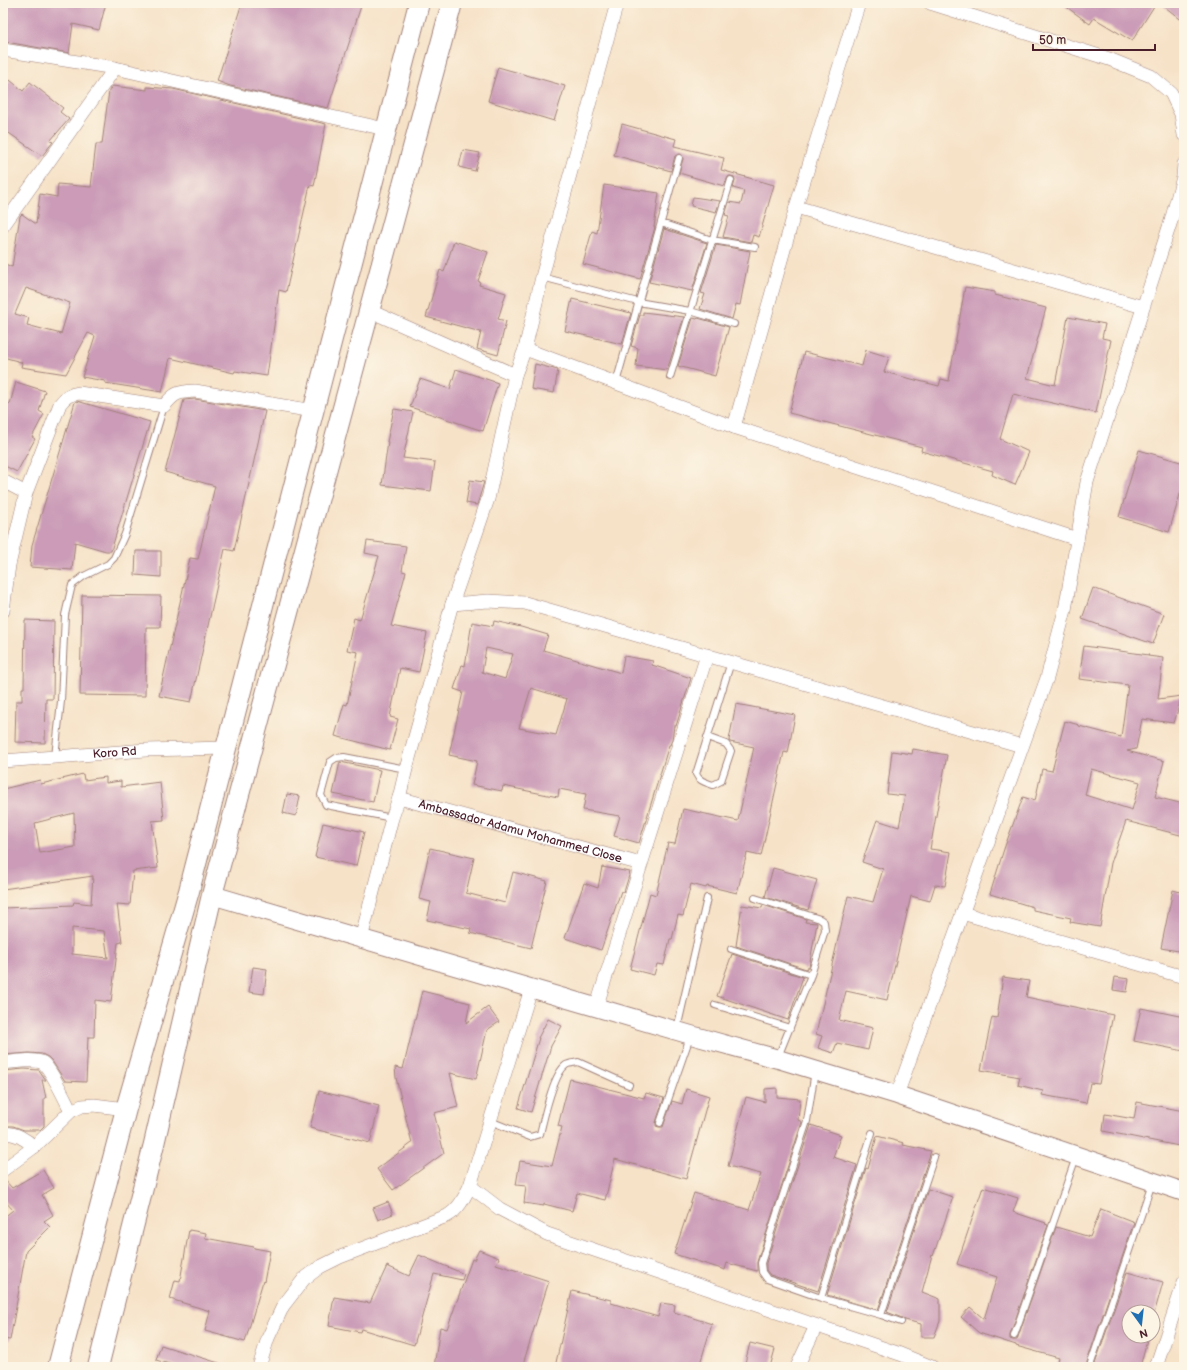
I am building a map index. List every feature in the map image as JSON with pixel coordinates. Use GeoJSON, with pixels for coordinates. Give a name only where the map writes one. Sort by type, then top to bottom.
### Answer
{"type":"FeatureCollection","features":[{"type":"Feature","properties":{"kind":"main road"},"geometry":{"type":"LineString","coordinates":[[58,1367],[126,1109],[189,891],[385,129],[419,3]]}},
{"type":"Feature","properties":{"kind":"main road"},"geometry":{"type":"LineString","coordinates":[[98,1367],[154,1144],[212,895],[452,3]]}},
{"type":"Feature","properties":{"kind":"street"},"geometry":{"type":"LineString","coordinates":[[360,939],[452,604],[488,499],[515,374],[525,349],[542,277],[617,3]]}},
{"type":"Feature","properties":{"kind":"street"},"geometry":{"type":"LineString","coordinates":[[734,427],[796,207],[859,3]]}},
{"type":"Feature","properties":{"kind":"street"},"geometry":{"type":"LineString","coordinates":[[930,3],[1109,59],[1151,76],[1171,93],[1181,114],[1184,135]]}},
{"type":"Feature","properties":{"kind":"street"},"geometry":{"type":"LineString","coordinates":[[3,50],[115,68],[385,129]]}},
{"type":"Feature","properties":{"kind":"street"},"geometry":{"type":"LineString","coordinates":[[3,226],[115,68]]}},
{"type":"Feature","properties":{"kind":"street"},"geometry":{"type":"LineString","coordinates":[[897,1096],[1046,678],[1065,610],[1087,482],[1171,222],[1183,177],[1184,164]]}},
{"type":"Feature","properties":{"kind":"street"},"geometry":{"type":"LineString","coordinates":[[796,207],[1143,307]]}},
{"type":"Feature","properties":{"kind":"street"},"geometry":{"type":"LineString","coordinates":[[370,311],[515,374]]}},
{"type":"Feature","properties":{"kind":"street"},"geometry":{"type":"LineString","coordinates":[[525,349],[734,427],[1077,539]]}},
{"type":"Feature","properties":{"kind":"street"},"geometry":{"type":"LineString","coordinates":[[3,611],[8,565],[26,493],[60,404],[65,397],[79,393],[164,406],[172,396],[182,392],[196,391],[313,411]]}},
{"type":"Feature","properties":{"kind":"street"},"geometry":{"type":"LineString","coordinates":[[3,481],[26,493]]}},
{"type":"Feature","properties":{"kind":"street"},"geometry":{"type":"LineString","coordinates":[[452,604],[488,601],[525,603],[1022,746]]}},
{"type":"Feature","properties":{"kind":"street"},"geometry":{"type":"LineString","coordinates":[[596,1008],[706,655]]}},
{"type":"Feature","properties":{"kind":"street","name":"Koro Rd"},"geometry":{"type":"LineString","coordinates":[[3,761],[146,750],[226,748]]}},
{"type":"Feature","properties":{"kind":"street","name":"Ambassador Adamu Mohammed Close"},"geometry":{"type":"LineString","coordinates":[[399,798],[641,864]]}},
{"type":"Feature","properties":{"kind":"street"},"geometry":{"type":"LineString","coordinates":[[212,895],[596,1008],[778,1059],[897,1096],[1184,1192]]}},
{"type":"Feature","properties":{"kind":"street"},"geometry":{"type":"LineString","coordinates":[[962,913],[1184,977]]}},
{"type":"Feature","properties":{"kind":"street"},"geometry":{"type":"LineString","coordinates":[[259,1367],[268,1338],[283,1306],[304,1279],[320,1267],[340,1256],[447,1216],[455,1211],[461,1203],[470,1186],[531,988]]}},
{"type":"Feature","properties":{"kind":"street"},"geometry":{"type":"LineString","coordinates":[[3,1063],[34,1061],[43,1063],[51,1073],[72,1111]]}},
{"type":"Feature","properties":{"kind":"street"},"geometry":{"type":"LineString","coordinates":[[3,1170],[34,1147],[72,1111],[82,1106],[94,1105],[126,1109]]}},
{"type":"Feature","properties":{"kind":"street"},"geometry":{"type":"LineString","coordinates":[[3,1134],[6,1133],[28,1140],[34,1147]]}},
{"type":"Feature","properties":{"kind":"street"},"geometry":{"type":"LineString","coordinates":[[470,1186],[500,1209],[546,1234],[900,1354],[932,1367]]}},
{"type":"Feature","properties":{"kind":"street"},"geometry":{"type":"LineString","coordinates":[[1156,1367],[1184,1282]]}},
{"type":"Feature","properties":{"kind":"street"},"geometry":{"type":"LineString","coordinates":[[797,1367],[816,1326]]}},
{"type":"Feature","properties":{"kind":"lane"},"geometry":{"type":"LineString","coordinates":[[616,383],[679,158]]}},
{"type":"Feature","properties":{"kind":"lane"},"geometry":{"type":"LineString","coordinates":[[670,377],[731,180]]}},
{"type":"Feature","properties":{"kind":"lane"},"geometry":{"type":"LineString","coordinates":[[661,223],[712,240],[755,247]]}},
{"type":"Feature","properties":{"kind":"lane"},"geometry":{"type":"LineString","coordinates":[[542,277],[638,302],[690,311],[734,324]]}},
{"type":"Feature","properties":{"kind":"lane"},"geometry":{"type":"LineString","coordinates":[[55,757],[62,701],[65,615],[72,585],[84,576],[108,564],[114,558],[125,534],[164,406]]}},
{"type":"Feature","properties":{"kind":"lane"},"geometry":{"type":"LineString","coordinates":[[707,737],[726,744],[730,751],[720,781],[713,785],[702,781],[696,774],[707,737],[731,662]]}},
{"type":"Feature","properties":{"kind":"lane"},"geometry":{"type":"LineString","coordinates":[[392,818],[326,805],[321,795],[330,762],[336,758],[344,757],[406,769]]}},
{"type":"Feature","properties":{"kind":"lane"},"geometry":{"type":"LineString","coordinates":[[660,1124],[684,1033],[707,898]]}},
{"type":"Feature","properties":{"kind":"lane"},"geometry":{"type":"LineString","coordinates":[[755,898],[820,919],[824,922],[825,930],[811,975],[778,1059]]}},
{"type":"Feature","properties":{"kind":"lane"},"geometry":{"type":"LineString","coordinates":[[731,949],[811,975]]}},
{"type":"Feature","properties":{"kind":"lane"},"geometry":{"type":"LineString","coordinates":[[715,1005],[790,1028]]}},
{"type":"Feature","properties":{"kind":"lane"},"geometry":{"type":"LineString","coordinates":[[490,1121],[530,1137],[540,1134],[551,1091],[557,1077],[566,1065],[578,1062],[629,1086]]}},
{"type":"Feature","properties":{"kind":"lane"},"geometry":{"type":"LineString","coordinates":[[815,1071],[807,1121],[761,1263],[762,1272],[767,1279],[821,1298],[900,1322]]}},
{"type":"Feature","properties":{"kind":"lane"},"geometry":{"type":"LineString","coordinates":[[821,1298],[872,1132]]}},
{"type":"Feature","properties":{"kind":"lane"},"geometry":{"type":"LineString","coordinates":[[881,1315],[934,1157]]}},
{"type":"Feature","properties":{"kind":"lane"},"geometry":{"type":"LineString","coordinates":[[1014,1336],[1076,1157]]}},
{"type":"Feature","properties":{"kind":"lane"},"geometry":{"type":"LineString","coordinates":[[1091,1363],[1152,1182]]}},
{"type":"Feature","properties":{"kind":"building"},"geometry":{"type":"Polygon","coordinates":[[[3,3],[106,3],[99,30],[73,24],[69,53],[6,42],[5,29],[3,30],[3,3]]]}},
{"type":"Feature","properties":{"kind":"building"},"geometry":{"type":"Polygon","coordinates":[[[242,3],[362,3],[328,108],[230,86],[217,81],[242,3]]]}},
{"type":"Feature","properties":{"kind":"building"},"geometry":{"type":"Polygon","coordinates":[[[1061,3],[1156,3],[1132,41],[1094,18],[1090,24],[1061,3]]]}},
{"type":"Feature","properties":{"kind":"building"},"geometry":{"type":"Polygon","coordinates":[[[1160,3],[1184,3],[1184,22],[1160,3]]]}},
{"type":"Feature","properties":{"kind":"building"},"geometry":{"type":"Polygon","coordinates":[[[498,67],[565,86],[554,121],[488,101],[498,67]]]}},
{"type":"Feature","properties":{"kind":"building"},"geometry":{"type":"Polygon","coordinates":[[[10,80],[23,91],[30,82],[63,108],[60,112],[69,119],[50,141],[53,142],[42,156],[3,129],[3,89],[10,80]]]}},
{"type":"Feature","properties":{"kind":"building"},"geometry":{"type":"Polygon","coordinates":[[[112,86],[147,90],[147,87],[173,89],[326,124],[314,186],[310,185],[286,292],[279,290],[267,376],[235,371],[234,373],[170,358],[162,392],[105,383],[105,381],[82,377],[95,336],[88,333],[66,374],[21,367],[21,362],[3,357],[3,263],[12,267],[20,216],[22,214],[36,224],[40,194],[57,197],[58,184],[91,187],[96,144],[102,144],[109,91],[112,86]],[[26,288],[15,314],[29,318],[27,325],[61,334],[70,303],[26,288]]]}},
{"type":"Feature","properties":{"kind":"building"},"geometry":{"type":"Polygon","coordinates":[[[622,124],[676,139],[674,146],[724,158],[721,170],[774,185],[759,237],[753,235],[751,242],[723,237],[729,216],[725,215],[729,202],[741,204],[744,191],[733,188],[735,181],[734,177],[728,177],[724,186],[679,173],[683,159],[682,155],[680,154],[675,156],[671,171],[614,155],[622,124]]]}},
{"type":"Feature","properties":{"kind":"building"},"geometry":{"type":"Polygon","coordinates":[[[463,150],[480,153],[475,171],[459,167],[463,150]]]}},
{"type":"Feature","properties":{"kind":"building"},"geometry":{"type":"Polygon","coordinates":[[[604,185],[659,193],[655,227],[640,279],[583,264],[592,231],[597,233],[604,185]]]}},
{"type":"Feature","properties":{"kind":"building"},"geometry":{"type":"Polygon","coordinates":[[[693,197],[720,201],[716,212],[691,206],[693,197]]]}},
{"type":"Feature","properties":{"kind":"building"},"geometry":{"type":"Polygon","coordinates":[[[664,229],[707,243],[692,291],[649,282],[664,229]]]}},
{"type":"Feature","properties":{"kind":"building"},"geometry":{"type":"Polygon","coordinates":[[[454,241],[488,252],[478,281],[480,282],[479,285],[506,293],[498,319],[506,321],[498,355],[477,349],[481,332],[426,317],[440,270],[444,272],[454,241]]]}},
{"type":"Feature","properties":{"kind":"building"},"geometry":{"type":"Polygon","coordinates":[[[716,245],[750,251],[740,305],[736,304],[732,319],[700,309],[705,294],[701,293],[716,245]]]}},
{"type":"Feature","properties":{"kind":"building"},"geometry":{"type":"Polygon","coordinates":[[[965,287],[995,292],[995,295],[1046,308],[1027,378],[1055,385],[1068,317],[1105,324],[1102,338],[1111,340],[1096,413],[1013,394],[1000,439],[1029,452],[1015,485],[992,475],[993,471],[921,451],[922,447],[789,413],[804,352],[862,366],[866,350],[889,357],[884,372],[939,386],[941,379],[949,381],[965,287]]]}},
{"type":"Feature","properties":{"kind":"building"},"geometry":{"type":"Polygon","coordinates":[[[572,299],[631,313],[622,344],[565,331],[572,299]]]}},
{"type":"Feature","properties":{"kind":"building"},"geometry":{"type":"Polygon","coordinates":[[[643,312],[684,317],[667,370],[636,366],[638,348],[631,346],[640,315],[643,315],[643,312]]]}},
{"type":"Feature","properties":{"kind":"building"},"geometry":{"type":"Polygon","coordinates":[[[693,318],[698,318],[729,327],[715,376],[678,366],[693,318]]]}},
{"type":"Feature","properties":{"kind":"building"},"geometry":{"type":"Polygon","coordinates":[[[535,364],[558,370],[554,393],[531,389],[535,364]]]}},
{"type":"Feature","properties":{"kind":"building"},"geometry":{"type":"Polygon","coordinates":[[[456,369],[498,383],[483,431],[410,407],[420,379],[450,389],[456,369]]]}},
{"type":"Feature","properties":{"kind":"building"},"geometry":{"type":"Polygon","coordinates":[[[16,382],[45,391],[39,411],[44,414],[32,437],[35,439],[17,472],[3,465],[3,400],[10,404],[16,382]]]}},
{"type":"Feature","properties":{"kind":"building"},"geometry":{"type":"Polygon","coordinates":[[[195,399],[265,411],[234,551],[225,549],[191,702],[159,696],[190,558],[198,559],[215,486],[165,472],[184,400],[195,399]]]}},
{"type":"Feature","properties":{"kind":"building"},"geometry":{"type":"Polygon","coordinates":[[[77,401],[150,422],[111,551],[106,551],[75,542],[72,570],[30,567],[32,545],[75,402],[77,401]]]}},
{"type":"Feature","properties":{"kind":"building"},"geometry":{"type":"Polygon","coordinates":[[[394,409],[413,412],[403,458],[435,462],[431,491],[382,485],[387,442],[394,409]]]}},
{"type":"Feature","properties":{"kind":"building"},"geometry":{"type":"Polygon","coordinates":[[[1139,450],[1184,463],[1184,492],[1181,491],[1169,532],[1119,517],[1139,450]]]}},
{"type":"Feature","properties":{"kind":"building"},"geometry":{"type":"Polygon","coordinates":[[[470,480],[484,482],[477,505],[466,503],[470,480]]]}},
{"type":"Feature","properties":{"kind":"building"},"geometry":{"type":"Polygon","coordinates":[[[367,541],[406,546],[402,571],[406,572],[391,626],[427,633],[419,672],[400,668],[390,717],[398,719],[390,750],[335,736],[344,704],[347,705],[358,652],[347,650],[354,618],[360,620],[379,556],[365,553],[367,541]]]}},
{"type":"Feature","properties":{"kind":"building"},"geometry":{"type":"Polygon","coordinates":[[[136,551],[161,551],[161,577],[135,575],[136,551]]]}},
{"type":"Feature","properties":{"kind":"building"},"geometry":{"type":"Polygon","coordinates":[[[1093,588],[1164,614],[1153,644],[1082,619],[1093,588]]]}},
{"type":"Feature","properties":{"kind":"building"},"geometry":{"type":"Polygon","coordinates":[[[82,595],[161,596],[160,627],[146,627],[145,696],[80,695],[82,595]]]}},
{"type":"Feature","properties":{"kind":"building"},"geometry":{"type":"Polygon","coordinates":[[[25,620],[54,621],[53,699],[46,699],[45,743],[15,742],[16,701],[22,701],[22,688],[24,688],[25,620]]]}},
{"type":"Feature","properties":{"kind":"building"},"geometry":{"type":"Polygon","coordinates":[[[494,621],[548,635],[543,650],[621,673],[624,656],[653,661],[652,665],[691,678],[676,726],[674,726],[672,740],[669,745],[639,843],[614,836],[620,816],[583,810],[586,794],[559,789],[558,797],[503,786],[502,791],[472,785],[477,761],[449,755],[463,692],[454,689],[462,665],[465,666],[472,622],[493,626],[494,621]],[[486,648],[482,672],[505,679],[513,654],[486,648]],[[531,688],[519,728],[556,735],[567,699],[531,688]]]}},
{"type":"Feature","properties":{"kind":"building"},"geometry":{"type":"Polygon","coordinates":[[[1084,646],[1149,655],[1148,656],[1163,658],[1158,699],[1182,696],[1174,723],[1142,719],[1136,749],[1127,751],[1164,761],[1155,797],[1184,804],[1184,836],[1126,821],[1111,863],[1100,927],[1070,922],[1071,918],[1033,910],[1033,907],[990,894],[1004,849],[1023,797],[1035,801],[1042,769],[1052,771],[1065,721],[1121,737],[1128,685],[1079,679],[1084,646]],[[1091,769],[1085,795],[1132,810],[1140,782],[1091,769]]]}},
{"type":"Feature","properties":{"kind":"building"},"geometry":{"type":"Polygon","coordinates":[[[736,704],[795,715],[788,753],[784,752],[761,856],[747,853],[737,893],[691,884],[683,916],[678,915],[672,939],[670,939],[664,965],[657,964],[654,975],[630,969],[650,893],[656,895],[668,843],[675,844],[683,809],[738,821],[754,747],[730,742],[729,740],[736,704]]]}},
{"type":"Feature","properties":{"kind":"building"},"geometry":{"type":"Polygon","coordinates":[[[913,749],[947,755],[930,849],[951,852],[945,886],[935,885],[930,901],[911,896],[887,1000],[846,991],[839,1020],[873,1028],[868,1050],[837,1043],[833,1053],[818,1048],[822,1036],[816,1034],[848,896],[873,902],[883,869],[862,862],[877,820],[899,827],[905,796],[887,794],[892,751],[912,754],[913,749]]]}},
{"type":"Feature","properties":{"kind":"building"},"geometry":{"type":"Polygon","coordinates":[[[340,762],[380,770],[373,802],[333,794],[340,762]]]}},
{"type":"Feature","properties":{"kind":"building"},"geometry":{"type":"Polygon","coordinates":[[[83,774],[84,780],[106,777],[106,783],[121,781],[121,787],[160,782],[164,820],[152,821],[158,868],[133,871],[130,905],[117,904],[122,942],[118,943],[111,1002],[95,1000],[94,1037],[88,1037],[86,1082],[65,1081],[52,1061],[42,1054],[29,1053],[3,1055],[3,908],[73,905],[74,902],[91,904],[93,876],[3,889],[3,789],[40,780],[41,784],[83,774]],[[74,813],[35,823],[40,853],[75,847],[74,813]],[[72,928],[72,954],[108,958],[104,931],[72,928]]]}},
{"type":"Feature","properties":{"kind":"building"},"geometry":{"type":"Polygon","coordinates":[[[287,794],[300,796],[296,816],[283,813],[287,794]]]}},
{"type":"Feature","properties":{"kind":"building"},"geometry":{"type":"Polygon","coordinates":[[[323,823],[364,832],[356,866],[315,857],[323,823]]]}},
{"type":"Feature","properties":{"kind":"building"},"geometry":{"type":"Polygon","coordinates":[[[430,848],[474,858],[466,893],[505,903],[513,872],[547,881],[531,948],[470,933],[471,929],[427,920],[431,902],[419,899],[430,848]]]}},
{"type":"Feature","properties":{"kind":"building"},"geometry":{"type":"Polygon","coordinates":[[[602,867],[630,872],[624,892],[621,891],[601,950],[565,938],[584,883],[598,888],[602,867]]]}},
{"type":"Feature","properties":{"kind":"building"},"geometry":{"type":"Polygon","coordinates":[[[773,868],[817,880],[808,910],[765,897],[773,868]]]}},
{"type":"Feature","properties":{"kind":"building"},"geometry":{"type":"Polygon","coordinates":[[[1173,890],[1184,893],[1184,952],[1161,948],[1173,890]]]}},
{"type":"Feature","properties":{"kind":"building"},"geometry":{"type":"Polygon","coordinates":[[[742,905],[762,908],[763,905],[806,919],[805,922],[817,923],[809,967],[806,969],[736,946],[742,905]]]}},
{"type":"Feature","properties":{"kind":"building"},"geometry":{"type":"Polygon","coordinates":[[[732,954],[803,977],[788,1020],[717,996],[732,954]]]}},
{"type":"Feature","properties":{"kind":"building"},"geometry":{"type":"Polygon","coordinates":[[[253,967],[267,969],[264,994],[249,992],[253,967]]]}},
{"type":"Feature","properties":{"kind":"building"},"geometry":{"type":"Polygon","coordinates":[[[1003,977],[1029,981],[1026,997],[1113,1015],[1099,1084],[1090,1083],[1086,1103],[1042,1095],[1043,1091],[1018,1085],[1020,1077],[981,1070],[992,1017],[997,1018],[1003,977]]]}},
{"type":"Feature","properties":{"kind":"building"},"geometry":{"type":"Polygon","coordinates":[[[1115,977],[1129,979],[1127,992],[1113,990],[1115,977]]]}},
{"type":"Feature","properties":{"kind":"building"},"geometry":{"type":"Polygon","coordinates":[[[422,991],[470,1003],[466,1023],[488,1007],[499,1022],[487,1030],[476,1079],[450,1073],[458,1107],[434,1113],[444,1153],[393,1190],[377,1169],[412,1143],[396,1078],[395,1067],[403,1069],[422,991]]]}},
{"type":"Feature","properties":{"kind":"building"},"geometry":{"type":"Polygon","coordinates":[[[1141,1008],[1184,1017],[1184,1051],[1134,1041],[1141,1008]]]}},
{"type":"Feature","properties":{"kind":"building"},"geometry":{"type":"Polygon","coordinates":[[[548,1019],[562,1026],[551,1046],[531,1112],[518,1108],[538,1038],[548,1019]]]}},
{"type":"Feature","properties":{"kind":"building"},"geometry":{"type":"Polygon","coordinates":[[[24,1069],[39,1070],[46,1080],[42,1080],[46,1098],[44,1098],[44,1126],[40,1130],[24,1130],[13,1126],[3,1126],[3,1071],[24,1069]]]}},
{"type":"Feature","properties":{"kind":"building"},"geometry":{"type":"Polygon","coordinates":[[[570,1079],[644,1098],[646,1093],[664,1098],[656,1122],[656,1126],[659,1127],[663,1127],[672,1101],[682,1104],[686,1089],[709,1096],[686,1179],[615,1159],[605,1200],[577,1193],[572,1211],[544,1204],[544,1206],[524,1203],[526,1186],[516,1185],[520,1161],[552,1166],[562,1127],[558,1126],[570,1079]]]}},
{"type":"Feature","properties":{"kind":"building"},"geometry":{"type":"Polygon","coordinates":[[[777,1088],[777,1097],[800,1099],[798,1120],[802,1122],[757,1262],[757,1271],[727,1263],[725,1270],[674,1254],[694,1193],[749,1210],[761,1174],[728,1166],[746,1097],[765,1102],[765,1089],[777,1088]]]}},
{"type":"Feature","properties":{"kind":"building"},"geometry":{"type":"Polygon","coordinates":[[[319,1091],[379,1106],[370,1143],[310,1128],[319,1091]]]}},
{"type":"Feature","properties":{"kind":"building"},"geometry":{"type":"Polygon","coordinates":[[[1137,1102],[1184,1111],[1184,1147],[1103,1131],[1105,1114],[1134,1119],[1137,1102]]]}},
{"type":"Feature","properties":{"kind":"building"},"geometry":{"type":"Polygon","coordinates":[[[811,1125],[841,1135],[833,1157],[857,1165],[818,1291],[770,1275],[766,1270],[766,1263],[811,1125]]]}},
{"type":"Feature","properties":{"kind":"building"},"geometry":{"type":"Polygon","coordinates":[[[877,1136],[904,1143],[903,1145],[931,1151],[878,1310],[827,1295],[866,1168],[868,1169],[877,1136]]]}},
{"type":"Feature","properties":{"kind":"building"},"geometry":{"type":"Polygon","coordinates":[[[43,1170],[54,1188],[42,1195],[53,1215],[44,1221],[50,1227],[26,1251],[10,1340],[3,1339],[3,1218],[13,1210],[3,1199],[3,1178],[12,1188],[43,1170]]]}},
{"type":"Feature","properties":{"kind":"building"},"geometry":{"type":"Polygon","coordinates":[[[983,1187],[1018,1198],[1013,1212],[1048,1225],[1010,1335],[1010,1339],[1013,1340],[1017,1340],[1056,1227],[1090,1237],[1101,1209],[1134,1222],[1087,1362],[1089,1367],[1056,1367],[1059,1358],[1016,1346],[979,1333],[961,1317],[970,1307],[984,1319],[997,1277],[957,1264],[983,1187]]]}},
{"type":"Feature","properties":{"kind":"building"},"geometry":{"type":"Polygon","coordinates":[[[928,1189],[953,1197],[933,1256],[932,1255],[922,1292],[940,1299],[940,1321],[934,1337],[921,1337],[921,1324],[905,1320],[887,1312],[928,1189]]]}},
{"type":"Feature","properties":{"kind":"building"},"geometry":{"type":"Polygon","coordinates":[[[388,1202],[393,1214],[378,1220],[373,1208],[388,1202]]]}},
{"type":"Feature","properties":{"kind":"building"},"geometry":{"type":"Polygon","coordinates":[[[189,1230],[206,1233],[205,1238],[270,1251],[264,1282],[263,1281],[245,1342],[205,1331],[210,1311],[170,1299],[175,1280],[180,1281],[189,1230]]]}},
{"type":"Feature","properties":{"kind":"building"},"geometry":{"type":"Polygon","coordinates":[[[479,1250],[499,1258],[496,1264],[549,1281],[522,1367],[434,1367],[440,1327],[447,1329],[472,1259],[474,1260],[479,1250]]]}},
{"type":"Feature","properties":{"kind":"building"},"geometry":{"type":"Polygon","coordinates":[[[419,1255],[464,1274],[462,1280],[434,1274],[414,1345],[361,1329],[360,1332],[329,1326],[334,1297],[370,1303],[387,1266],[409,1276],[419,1255]]]}},
{"type":"Feature","properties":{"kind":"building"},"geometry":{"type":"Polygon","coordinates":[[[1127,1272],[1163,1282],[1157,1304],[1121,1304],[1121,1344],[1146,1344],[1140,1367],[1093,1367],[1127,1272]]]}},
{"type":"Feature","properties":{"kind":"building"},"geometry":{"type":"Polygon","coordinates":[[[572,1291],[611,1300],[611,1303],[658,1317],[661,1303],[675,1305],[674,1312],[712,1324],[699,1367],[555,1367],[572,1291]]]}},
{"type":"Feature","properties":{"kind":"building"},"geometry":{"type":"Polygon","coordinates":[[[750,1343],[775,1349],[770,1367],[744,1367],[750,1343]]]}},
{"type":"Feature","properties":{"kind":"building"},"geometry":{"type":"Polygon","coordinates":[[[161,1345],[222,1364],[221,1367],[180,1367],[156,1360],[161,1345]]]}}]}
